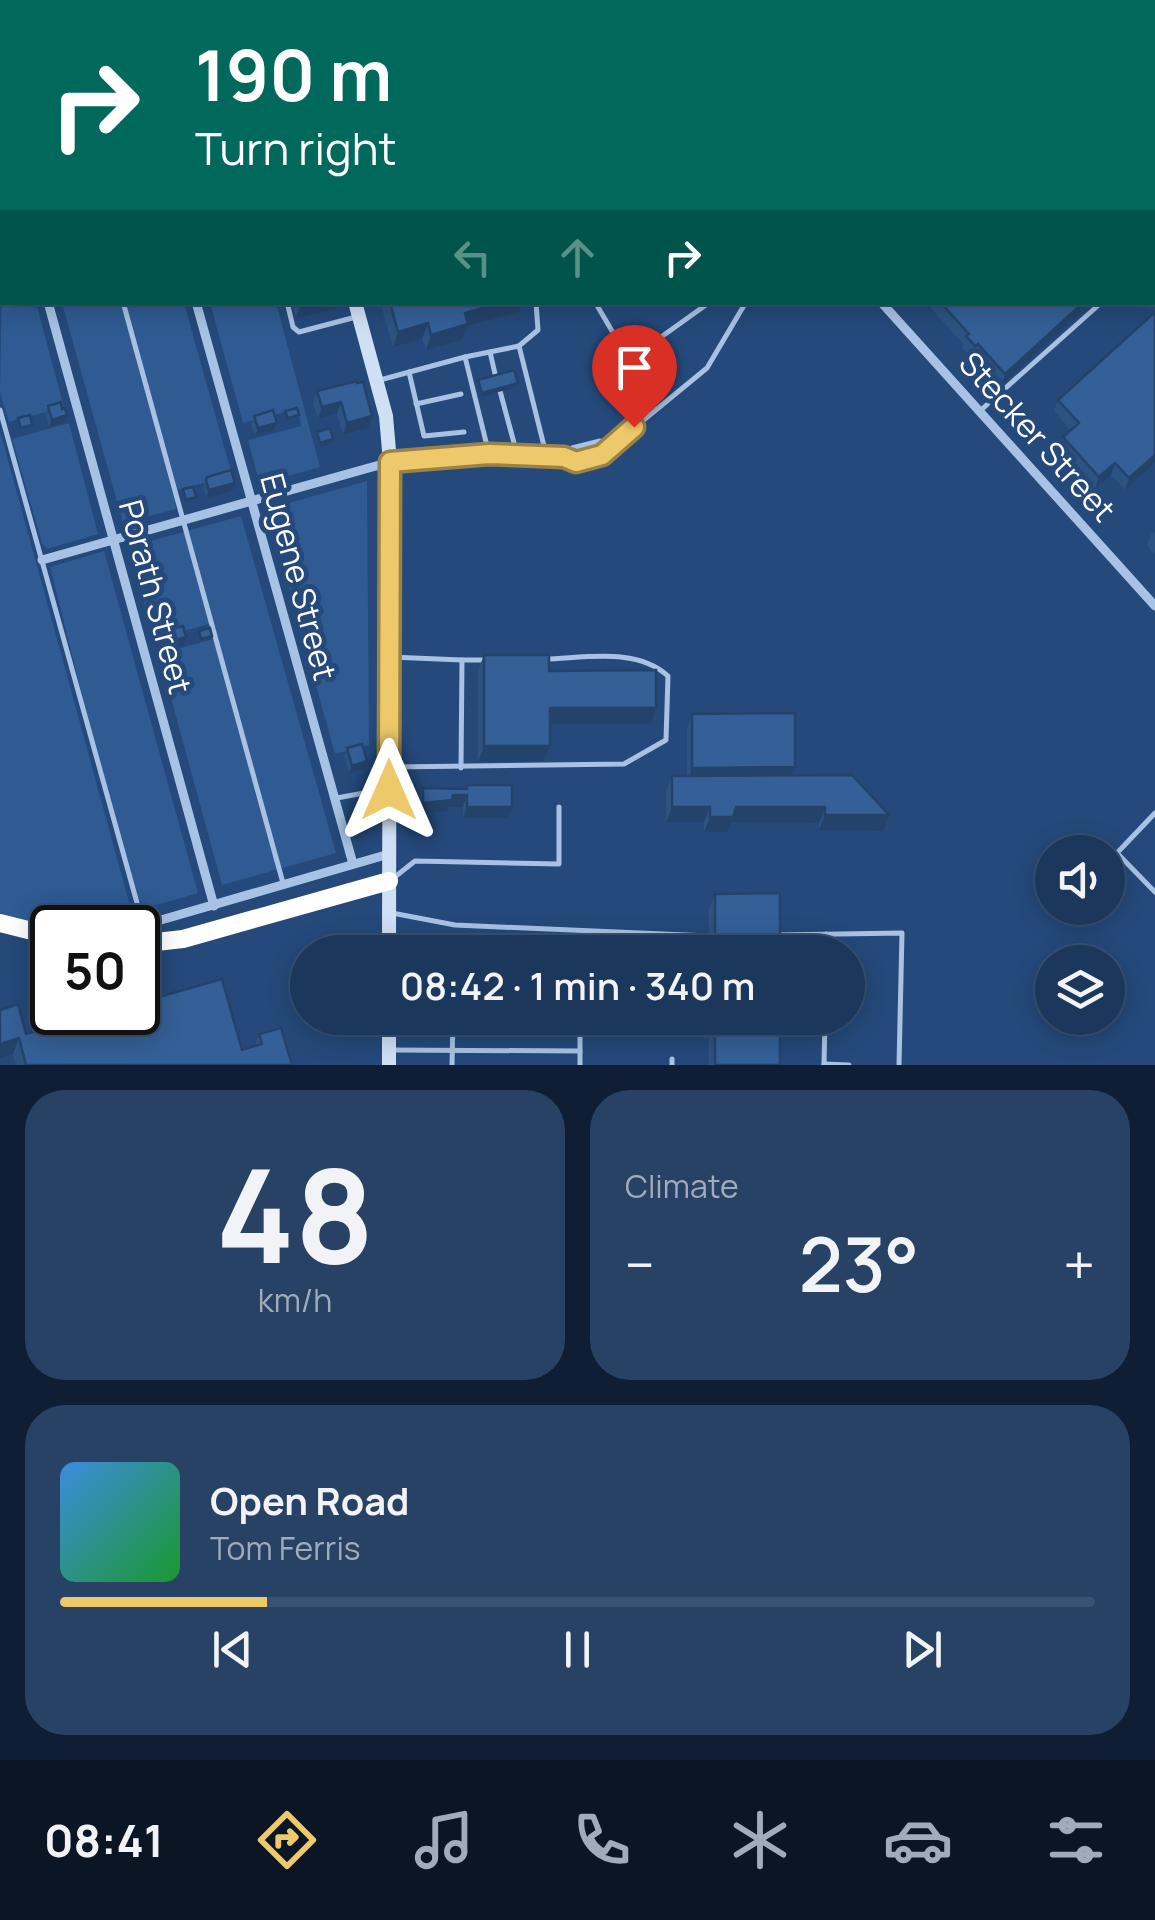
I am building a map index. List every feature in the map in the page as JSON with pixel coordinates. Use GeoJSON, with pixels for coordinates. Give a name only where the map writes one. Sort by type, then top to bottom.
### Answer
{"type":"FeatureCollection","features":[{"type":"Feature","properties":{"kind":"highway"},"geometry":{"type":"LineString","coordinates":[[160,941],[388,881]]}},
{"type":"Feature","properties":{"kind":"highway"},"geometry":{"type":"LineString","coordinates":[[0,923],[30,930]]}},
{"type":"Feature","properties":{"kind":"main road"},"geometry":{"type":"LineString","coordinates":[[357,309],[386,416],[390,462],[389,935]]}},
{"type":"Feature","properties":{"kind":"street","name":"Porath Street"},"geometry":{"type":"LineString","coordinates":[[49,305],[214,906]]}},
{"type":"Feature","properties":{"kind":"street","name":"Eugene Street"},"geometry":{"type":"LineString","coordinates":[[197,305],[352,864]]}},
{"type":"Feature","properties":{"kind":"street","name":"Stecker Street"},"geometry":{"type":"LineString","coordinates":[[889,305],[1155,606]]}},
{"type":"Feature","properties":{"kind":"street"},"geometry":{"type":"LineString","coordinates":[[42,560],[390,462]]}},
{"type":"Feature","properties":{"kind":"street"},"geometry":{"type":"LineString","coordinates":[[160,920],[388,854]]}},
{"type":"Feature","properties":{"kind":"lane"},"geometry":{"type":"LineString","coordinates":[[124,305],[284,885]]}},
{"type":"Feature","properties":{"kind":"lane"},"geometry":{"type":"LineString","coordinates":[[288,305],[294,330],[299,332],[357,309]]}},
{"type":"Feature","properties":{"kind":"lane"},"geometry":{"type":"LineString","coordinates":[[376,380],[519,346],[538,330],[536,305]]}},
{"type":"Feature","properties":{"kind":"lane"},"geometry":{"type":"LineString","coordinates":[[596,305],[629,360],[706,305]]}},
{"type":"Feature","properties":{"kind":"lane"},"geometry":{"type":"LineString","coordinates":[[390,462],[517,454],[564,457],[576,462],[602,455],[707,368],[744,305]]}},
{"type":"Feature","properties":{"kind":"lane"},"geometry":{"type":"LineString","coordinates":[[980,412],[1099,305]]}},
{"type":"Feature","properties":{"kind":"lane"},"geometry":{"type":"LineString","coordinates":[[519,346],[547,456]]}},
{"type":"Feature","properties":{"kind":"lane"},"geometry":{"type":"LineString","coordinates":[[490,352],[496,378]]}},
{"type":"Feature","properties":{"kind":"lane"},"geometry":{"type":"LineString","coordinates":[[465,357],[489,454]]}},
{"type":"Feature","properties":{"kind":"lane"},"geometry":{"type":"LineString","coordinates":[[409,372],[424,436],[464,432]]}},
{"type":"Feature","properties":{"kind":"lane"},"geometry":{"type":"LineString","coordinates":[[500,391],[517,454]]}},
{"type":"Feature","properties":{"kind":"lane"},"geometry":{"type":"LineString","coordinates":[[416,404],[461,394]]}},
{"type":"Feature","properties":{"kind":"lane"},"geometry":{"type":"LineString","coordinates":[[0,410],[138,905]]}},
{"type":"Feature","properties":{"kind":"lane"},"geometry":{"type":"LineString","coordinates":[[564,457],[572,448],[600,441],[610,447]]}},
{"type":"Feature","properties":{"kind":"lane"},"geometry":{"type":"LineString","coordinates":[[389,657],[500,660]]}},
{"type":"Feature","properties":{"kind":"lane"},"geometry":{"type":"LineString","coordinates":[[389,767],[624,764],[666,740],[668,676],[655,664],[636,658],[540,659]]}},
{"type":"Feature","properties":{"kind":"lane"},"geometry":{"type":"LineString","coordinates":[[461,768],[462,660]]}},
{"type":"Feature","properties":{"kind":"lane"},"geometry":{"type":"LineString","coordinates":[[334,799],[374,789],[389,790]]}},
{"type":"Feature","properties":{"kind":"lane"},"geometry":{"type":"LineString","coordinates":[[388,881],[415,861],[559,864],[559,807]]}},
{"type":"Feature","properties":{"kind":"lane"},"geometry":{"type":"LineString","coordinates":[[1155,813],[1118,853],[1155,892]]}},
{"type":"Feature","properties":{"kind":"lane"},"geometry":{"type":"LineString","coordinates":[[389,912],[454,925],[686,935]]}},
{"type":"Feature","properties":{"kind":"lane"},"geometry":{"type":"LineString","coordinates":[[774,935],[902,933],[899,1065]]}},
{"type":"Feature","properties":{"kind":"lane"},"geometry":{"type":"LineString","coordinates":[[452,1035],[452,1065]]}},
{"type":"Feature","properties":{"kind":"lane"},"geometry":{"type":"LineString","coordinates":[[580,1035],[580,1065]]}},
{"type":"Feature","properties":{"kind":"lane"},"geometry":{"type":"LineString","coordinates":[[825,1035],[824,1064],[849,1065]]}},
{"type":"Feature","properties":{"kind":"lane"},"geometry":{"type":"LineString","coordinates":[[390,1058],[452,1049],[580,1051]]}},
{"type":"Feature","properties":{"kind":"shaded area"},"geometry":{"type":"Polygon","coordinates":[[[2,305],[37,305],[64,407],[9,422],[0,392],[2,305]]]}},
{"type":"Feature","properties":{"kind":"shaded area"},"geometry":{"type":"Polygon","coordinates":[[[63,305],[185,305],[232,475],[174,491],[176,509],[123,523],[63,305]]]}},
{"type":"Feature","properties":{"kind":"shaded area"},"geometry":{"type":"Polygon","coordinates":[[[211,305],[277,305],[320,467],[264,483],[259,481],[248,440],[301,426],[298,409],[243,423],[211,305]]]}},
{"type":"Feature","properties":{"kind":"shaded area"},"geometry":{"type":"Polygon","coordinates":[[[69,423],[98,534],[47,549],[12,439],[69,423]]]}},
{"type":"Feature","properties":{"kind":"shaded area"},"geometry":{"type":"Polygon","coordinates":[[[0,431],[130,905],[30,905],[30,923],[0,914],[0,431]]]}},
{"type":"Feature","properties":{"kind":"shaded area"},"geometry":{"type":"Polygon","coordinates":[[[367,481],[369,745],[335,754],[268,512],[367,481]]]}},
{"type":"Feature","properties":{"kind":"shaded area"},"geometry":{"type":"Polygon","coordinates":[[[241,516],[336,853],[222,885],[159,654],[217,638],[213,623],[154,639],[130,551],[133,546],[241,516]]]}},
{"type":"Feature","properties":{"kind":"shaded area"},"geometry":{"type":"Polygon","coordinates":[[[104,551],[198,893],[156,905],[144,905],[138,898],[50,567],[104,551]]]}},
{"type":"Feature","properties":{"kind":"building"},"geometry":{"type":"Polygon","coordinates":[[[391,305],[492,305],[465,313],[468,324],[431,335],[428,323],[398,332],[391,305]]]}},
{"type":"Feature","properties":{"kind":"building"},"geometry":{"type":"Polygon","coordinates":[[[943,305],[1081,305],[1005,374],[966,336],[969,334],[943,305]]]}},
{"type":"Feature","properties":{"kind":"building"},"geometry":{"type":"Polygon","coordinates":[[[1155,312],[1155,455],[1129,478],[1115,463],[1099,477],[1063,437],[1079,423],[1058,400],[1155,312]]]}},
{"type":"Feature","properties":{"kind":"building"},"geometry":{"type":"Polygon","coordinates":[[[514,370],[518,383],[482,393],[478,380],[514,370]]]}},
{"type":"Feature","properties":{"kind":"building"},"geometry":{"type":"Polygon","coordinates":[[[363,382],[372,416],[347,423],[341,402],[322,407],[317,391],[363,382]]]}},
{"type":"Feature","properties":{"kind":"building"},"geometry":{"type":"Polygon","coordinates":[[[61,402],[67,415],[52,420],[48,406],[61,402]]]}},
{"type":"Feature","properties":{"kind":"building"},"geometry":{"type":"Polygon","coordinates":[[[297,408],[299,415],[288,418],[285,411],[297,408]]]}},
{"type":"Feature","properties":{"kind":"building"},"geometry":{"type":"Polygon","coordinates":[[[273,410],[277,423],[258,428],[254,416],[273,410]]]}},
{"type":"Feature","properties":{"kind":"building"},"geometry":{"type":"Polygon","coordinates":[[[30,415],[32,425],[21,428],[18,418],[30,415]]]}},
{"type":"Feature","properties":{"kind":"building"},"geometry":{"type":"Polygon","coordinates":[[[330,428],[333,439],[320,443],[317,432],[330,428]]]}},
{"type":"Feature","properties":{"kind":"building"},"geometry":{"type":"Polygon","coordinates":[[[231,470],[235,483],[209,490],[207,477],[231,470]]]}},
{"type":"Feature","properties":{"kind":"building"},"geometry":{"type":"Polygon","coordinates":[[[193,487],[196,497],[186,500],[183,489],[193,487]]]}},
{"type":"Feature","properties":{"kind":"building"},"geometry":{"type":"Polygon","coordinates":[[[183,626],[186,637],[166,643],[162,631],[183,626]]]}},
{"type":"Feature","properties":{"kind":"building"},"geometry":{"type":"Polygon","coordinates":[[[210,628],[212,636],[201,639],[199,631],[210,628]]]}},
{"type":"Feature","properties":{"kind":"building"},"geometry":{"type":"Polygon","coordinates":[[[484,655],[549,655],[549,671],[656,670],[656,708],[550,708],[550,746],[484,746],[484,655]]]}},
{"type":"Feature","properties":{"kind":"building"},"geometry":{"type":"Polygon","coordinates":[[[795,713],[795,767],[692,768],[692,714],[795,713]]]}},
{"type":"Feature","properties":{"kind":"building"},"geometry":{"type":"Polygon","coordinates":[[[362,744],[367,761],[352,766],[347,748],[362,744]]]}},
{"type":"Feature","properties":{"kind":"building"},"geometry":{"type":"Polygon","coordinates":[[[852,775],[889,815],[825,815],[825,807],[736,807],[733,817],[710,817],[710,807],[672,807],[672,776],[852,775]]]}},
{"type":"Feature","properties":{"kind":"building"},"geometry":{"type":"Polygon","coordinates":[[[467,785],[512,785],[512,807],[467,807],[467,795],[423,803],[423,788],[467,789],[467,785]]]}},
{"type":"Feature","properties":{"kind":"building"},"geometry":{"type":"Polygon","coordinates":[[[780,893],[780,935],[715,935],[715,894],[780,893]]]}},
{"type":"Feature","properties":{"kind":"building"},"geometry":{"type":"Polygon","coordinates":[[[222,979],[242,1050],[262,1044],[259,1034],[281,1028],[292,1065],[26,1065],[19,1038],[0,1044],[0,1010],[18,1004],[26,1034],[30,1035],[160,1035],[160,997],[222,979]]]}},
{"type":"Feature","properties":{"kind":"building"},"geometry":{"type":"Polygon","coordinates":[[[715,1035],[780,1035],[780,1065],[715,1065],[715,1035]]]}},
{"type":"Feature","properties":{"kind":"route"},"geometry":{"type":"LineString","coordinates":[[389,790],[390,462],[489,454],[564,457],[576,462],[602,455],[634,427]]}}]}
